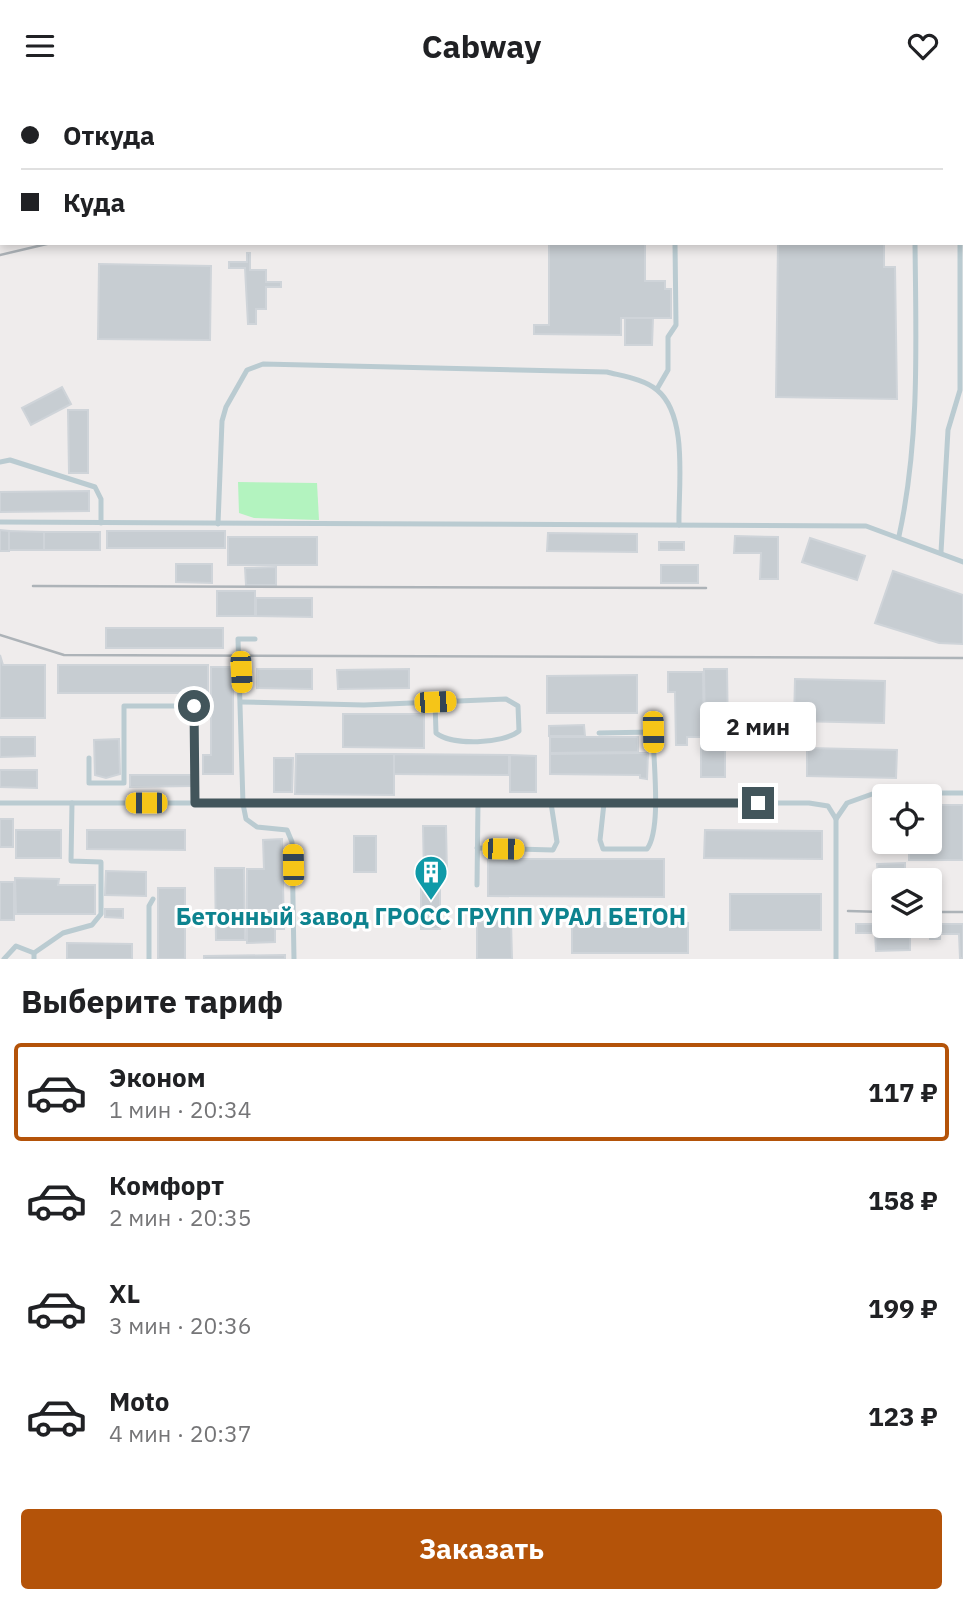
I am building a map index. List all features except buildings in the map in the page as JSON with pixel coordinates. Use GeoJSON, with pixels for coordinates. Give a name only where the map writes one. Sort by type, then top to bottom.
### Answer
{"type":"FeatureCollection","features":[{"type":"Feature","properties":{"kind":"lane"},"geometry":{"type":"LineString","coordinates":[[657,389],[667,370],[668,337],[676,325],[675,245]]}},
{"type":"Feature","properties":{"kind":"lane"},"geometry":{"type":"LineString","coordinates":[[899,536],[911,478],[916,366],[915,245]]}},
{"type":"Feature","properties":{"kind":"lane"},"geometry":{"type":"LineString","coordinates":[[941,552],[948,430],[960,390],[960,245]]}},
{"type":"Feature","properties":{"kind":"lane"},"geometry":{"type":"LineString","coordinates":[[218,524],[222,421],[226,407],[247,370],[263,364],[607,372],[657,389],[670,405],[678,423],[678,525]]}},
{"type":"Feature","properties":{"kind":"lane"},"geometry":{"type":"LineString","coordinates":[[0,462],[9,460],[95,487],[101,499],[101,523]]}},
{"type":"Feature","properties":{"kind":"lane"},"geometry":{"type":"LineString","coordinates":[[0,521],[866,526],[899,536],[963,562]]}},
{"type":"Feature","properties":{"kind":"lane"},"geometry":{"type":"LineString","coordinates":[[256,639],[238,639],[243,804],[246,819],[257,827],[287,831],[292,842],[295,959]]}},
{"type":"Feature","properties":{"kind":"lane"},"geometry":{"type":"LineString","coordinates":[[242,702],[365,705],[435,702],[506,699],[518,706],[519,731],[509,740],[446,741],[436,733],[435,702]]}},
{"type":"Feature","properties":{"kind":"lane"},"geometry":{"type":"LineString","coordinates":[[89,758],[89,783],[124,783],[124,706],[194,706],[195,803]]}},
{"type":"Feature","properties":{"kind":"lane"},"geometry":{"type":"LineString","coordinates":[[599,733],[653,732],[654,803],[651,843],[647,849],[603,849],[600,839],[604,803]]}},
{"type":"Feature","properties":{"kind":"lane"},"geometry":{"type":"LineString","coordinates":[[836,818],[846,803],[875,793],[963,793]]}},
{"type":"Feature","properties":{"kind":"lane"},"geometry":{"type":"LineString","coordinates":[[0,803],[809,803],[828,806],[836,818],[836,959]]}},
{"type":"Feature","properties":{"kind":"lane"},"geometry":{"type":"LineString","coordinates":[[4,959],[16,946],[34,956],[63,933],[92,925],[101,914],[101,862],[71,862],[72,803]]}},
{"type":"Feature","properties":{"kind":"lane"},"geometry":{"type":"LineString","coordinates":[[477,885],[478,803]]}},
{"type":"Feature","properties":{"kind":"lane"},"geometry":{"type":"LineString","coordinates":[[477,848],[553,849],[557,842],[551,803]]}},
{"type":"Feature","properties":{"kind":"lane"},"geometry":{"type":"LineString","coordinates":[[149,959],[149,906],[153,899]]}},
{"type":"Feature","properties":{"kind":"green space"},"geometry":{"type":"Polygon","coordinates":[[[238,482],[317,483],[319,520],[254,518],[239,513],[238,482]]]}},
{"type":"Feature","properties":{"kind":"railway"},"geometry":{"type":"LineString","coordinates":[[0,255],[42,245]]}},
{"type":"Feature","properties":{"kind":"railway"},"geometry":{"type":"LineString","coordinates":[[33,586],[706,588]]}},
{"type":"Feature","properties":{"kind":"railway"},"geometry":{"type":"LineString","coordinates":[[0,635],[64,655],[963,658]]}},
{"type":"Feature","properties":{"kind":"railway"},"geometry":{"type":"LineString","coordinates":[[848,911],[872,912]]}},
{"type":"Feature","properties":{"kind":"railway"},"geometry":{"type":"LineString","coordinates":[[942,912],[963,912]]}},
{"type":"Feature","properties":{"kind":"place","name":"Бетонный завод ГРОСС ГРУПП УРАЛ БЕТОН"},"geometry":{"type":"Point","coordinates":[431,902]}},
{"type":"Feature","properties":{"kind":"route"},"geometry":{"type":"LineString","coordinates":[[194,706],[195,803],[758,803]]}}]}
